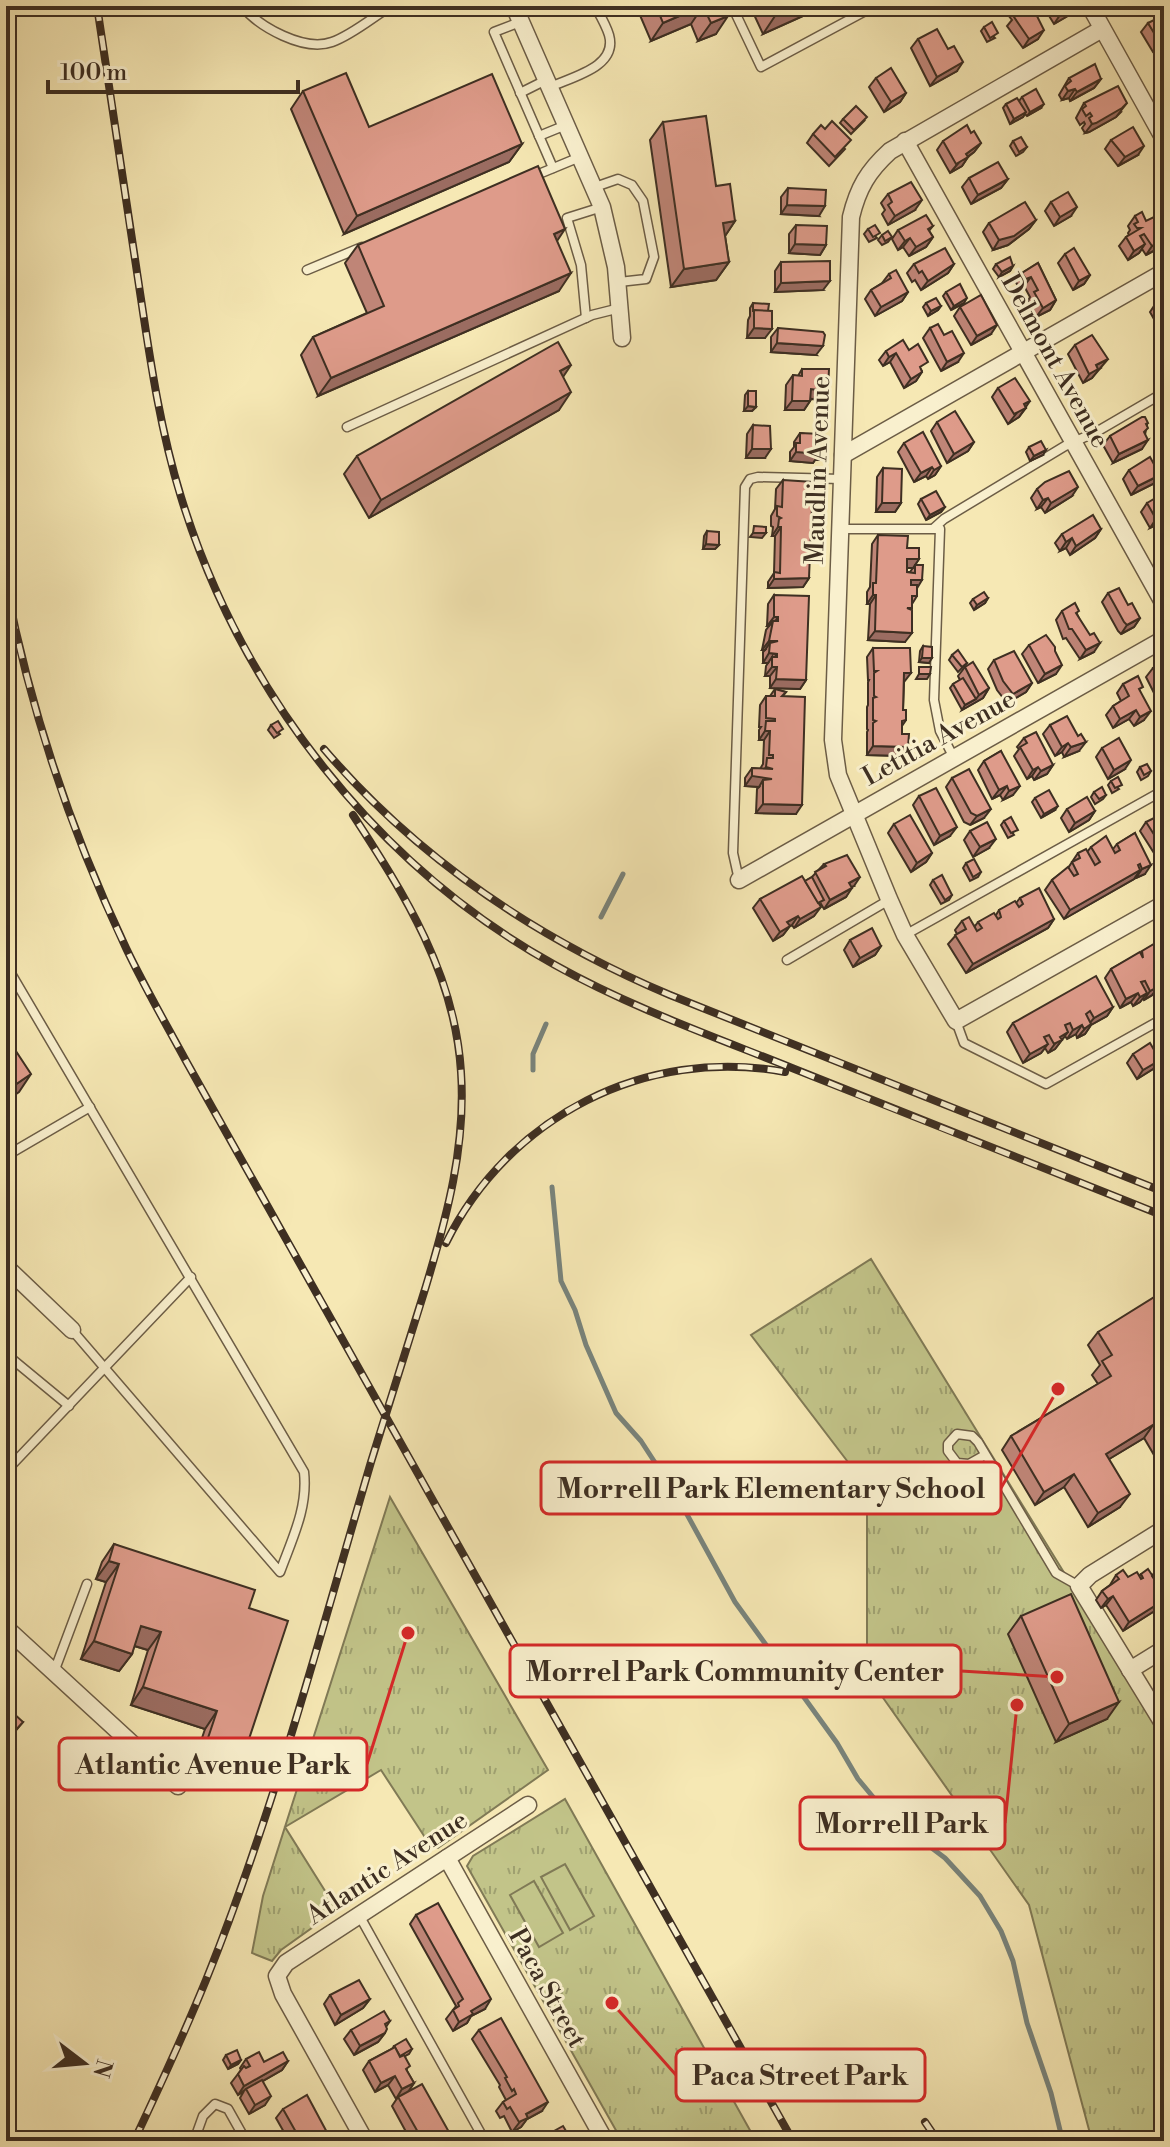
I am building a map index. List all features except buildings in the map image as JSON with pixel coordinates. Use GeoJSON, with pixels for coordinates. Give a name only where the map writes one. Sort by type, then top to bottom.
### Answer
{"type":"FeatureCollection","features":[{"type":"Feature","properties":{"kind":"street"},"geometry":{"type":"LineString","coordinates":[[1090,6],[1164,139]]}},
{"type":"Feature","properties":{"kind":"street"},"geometry":{"type":"LineString","coordinates":[[517,14],[602,207],[619,282],[622,338]]}},
{"type":"Feature","properties":{"kind":"street","name":"Maudlin Avenue"},"geometry":{"type":"LineString","coordinates":[[956,1021],[905,935],[889,899],[838,775],[833,740],[851,217],[861,183],[873,166],[905,141],[1102,29]]}},
{"type":"Feature","properties":{"kind":"street","name":"Delmont Avenue"},"geometry":{"type":"LineString","coordinates":[[905,141],[1164,604]]}},
{"type":"Feature","properties":{"kind":"street"},"geometry":{"type":"LineString","coordinates":[[843,455],[1164,272]]}},
{"type":"Feature","properties":{"kind":"street","name":"Letitia Avenue"},"geometry":{"type":"LineString","coordinates":[[739,880],[1164,639]]}},
{"type":"Feature","properties":{"kind":"street"},"geometry":{"type":"LineString","coordinates":[[956,1021],[1164,904]]}},
{"type":"Feature","properties":{"kind":"street"},"geometry":{"type":"LineString","coordinates":[[6,1267],[72,1330]]}},
{"type":"Feature","properties":{"kind":"street"},"geometry":{"type":"LineString","coordinates":[[1164,1529],[1090,1575],[1079,1586],[1164,1725]]}},
{"type":"Feature","properties":{"kind":"street"},"geometry":{"type":"LineString","coordinates":[[6,1628],[178,1786]]}},
{"type":"Feature","properties":{"kind":"street"},"geometry":{"type":"LineString","coordinates":[[1130,1670],[1164,1649]]}},
{"type":"Feature","properties":{"kind":"street","name":"Atlantic Avenue"},"geometry":{"type":"LineString","coordinates":[[365,2141],[283,1994],[277,1976],[286,1963],[528,1805]]}},
{"type":"Feature","properties":{"kind":"street","name":"Paca Street"},"geometry":{"type":"LineString","coordinates":[[447,1858],[605,2141]]}},
{"type":"Feature","properties":{"kind":"lane"},"geometry":{"type":"LineString","coordinates":[[242,6],[258,23],[278,34],[312,44],[330,43],[391,6]]}},
{"type":"Feature","properties":{"kind":"lane"},"geometry":{"type":"LineString","coordinates":[[520,93],[603,63],[608,54],[609,33],[595,6]]}},
{"type":"Feature","properties":{"kind":"lane"},"geometry":{"type":"LineString","coordinates":[[732,6],[761,67],[871,8]]}},
{"type":"Feature","properties":{"kind":"lane"},"geometry":{"type":"LineString","coordinates":[[517,14],[494,32],[553,168]]}},
{"type":"Feature","properties":{"kind":"lane"},"geometry":{"type":"LineString","coordinates":[[539,136],[567,125]]}},
{"type":"Feature","properties":{"kind":"lane"},"geometry":{"type":"LineString","coordinates":[[524,180],[581,156]]}},
{"type":"Feature","properties":{"kind":"lane"},"geometry":{"type":"LineString","coordinates":[[595,187],[618,179],[632,185],[643,201],[654,257],[646,279],[619,282]]}},
{"type":"Feature","properties":{"kind":"lane"},"geometry":{"type":"LineString","coordinates":[[586,318],[581,265],[567,218],[602,207]]}},
{"type":"Feature","properties":{"kind":"lane"},"geometry":{"type":"LineString","coordinates":[[307,270],[365,246]]}},
{"type":"Feature","properties":{"kind":"lane"},"geometry":{"type":"LineString","coordinates":[[347,427],[586,318],[621,308]]}},
{"type":"Feature","properties":{"kind":"lane"},"geometry":{"type":"LineString","coordinates":[[933,529],[944,519],[1074,443],[1158,396],[1164,398]]}},
{"type":"Feature","properties":{"kind":"lane"},"geometry":{"type":"LineString","coordinates":[[739,880],[733,853],[745,487],[750,479],[758,477],[841,479]]}},
{"type":"Feature","properties":{"kind":"lane"},"geometry":{"type":"LineString","coordinates":[[839,529],[940,529],[934,700],[936,718],[954,758]]}},
{"type":"Feature","properties":{"kind":"lane"},"geometry":{"type":"LineString","coordinates":[[905,935],[1164,790]]}},
{"type":"Feature","properties":{"kind":"lane"},"geometry":{"type":"LineString","coordinates":[[787,960],[889,899]]}},
{"type":"Feature","properties":{"kind":"lane"},"geometry":{"type":"LineString","coordinates":[[6,965],[304,1472],[306,1488],[303,1510],[280,1572],[72,1330]]}},
{"type":"Feature","properties":{"kind":"lane"},"geometry":{"type":"LineString","coordinates":[[956,1021],[964,1043],[1046,1084],[1164,1018]]}},
{"type":"Feature","properties":{"kind":"lane"},"geometry":{"type":"LineString","coordinates":[[6,1156],[90,1107]]}},
{"type":"Feature","properties":{"kind":"lane"},"geometry":{"type":"LineString","coordinates":[[6,1471],[191,1277]]}},
{"type":"Feature","properties":{"kind":"lane"},"geometry":{"type":"LineString","coordinates":[[6,1354],[69,1406]]}},
{"type":"Feature","properties":{"kind":"lane"},"geometry":{"type":"LineString","coordinates":[[985,1455],[969,1464],[957,1463],[951,1459],[948,1444],[957,1434],[972,1436],[985,1455],[1056,1573],[1079,1586]]}},
{"type":"Feature","properties":{"kind":"lane"},"geometry":{"type":"LineString","coordinates":[[54,1672],[87,1584]]}},
{"type":"Feature","properties":{"kind":"lane"},"geometry":{"type":"LineString","coordinates":[[359,1915],[485,2141]]}},
{"type":"Feature","properties":{"kind":"lane"},"geometry":{"type":"LineString","coordinates":[[194,2141],[203,2116],[215,2104],[228,2109],[246,2141]]}},
{"type":"Feature","properties":{"kind":"green space"},"geometry":{"type":"Polygon","coordinates":[[[871,1259],[1164,1735],[1164,2141],[1092,2141],[1029,1905],[867,1675],[867,1487],[751,1335],[871,1259]]]}},
{"type":"Feature","properties":{"kind":"green space"},"geometry":{"type":"Polygon","coordinates":[[[390,1497],[548,1770],[438,1848],[430,1845],[381,1770],[285,1827],[337,1910],[281,1950],[272,1961],[252,1953],[263,1896],[390,1497]]]}},
{"type":"Feature","properties":{"kind":"green space"},"geometry":{"type":"Polygon","coordinates":[[[565,1799],[756,2141],[622,2141],[467,1866],[473,1856],[565,1799]]]}},
{"type":"Feature","properties":{"kind":"green space"},"geometry":{"type":"Polygon","coordinates":[[[565,1864],[594,1916],[570,1930],[541,1877],[565,1864]]]}},
{"type":"Feature","properties":{"kind":"green space"},"geometry":{"type":"Polygon","coordinates":[[[534,1881],[563,1933],[539,1947],[510,1895],[534,1881]]]}},
{"type":"Feature","properties":{"kind":"waterway"},"geometry":{"type":"LineString","coordinates":[[601,917],[623,874]]}},
{"type":"Feature","properties":{"kind":"waterway"},"geometry":{"type":"LineString","coordinates":[[533,1070],[533,1054],[546,1024]]}},
{"type":"Feature","properties":{"kind":"waterway"},"geometry":{"type":"LineString","coordinates":[[552,1187],[561,1281],[616,1413],[641,1441],[678,1498],[735,1602],[837,1743],[858,1779],[888,1815],[945,1858],[980,1896],[1001,1931],[1013,1961],[1027,2023],[1060,2130]]}},
{"type":"Feature","properties":{"kind":"railway"},"geometry":{"type":"LineString","coordinates":[[97,6],[151,361],[181,497],[207,569],[240,638],[279,705],[323,767],[374,825],[429,878],[490,924],[583,980],[672,1020],[1164,1216]]}},
{"type":"Feature","properties":{"kind":"railway"},"geometry":{"type":"LineString","coordinates":[[6,585],[40,725],[70,816],[133,962],[793,2141]]}},
{"type":"Feature","properties":{"kind":"railway"},"geometry":{"type":"LineString","coordinates":[[324,749],[360,789],[440,860],[527,922],[573,948],[670,995],[1164,1192]]}},
{"type":"Feature","properties":{"kind":"railway"},"geometry":{"type":"LineString","coordinates":[[134,2141],[206,1980],[253,1853],[426,1286],[458,1154],[461,1072],[449,1002],[424,937],[391,875],[353,815]]}},
{"type":"Feature","properties":{"kind":"railway"},"geometry":{"type":"LineString","coordinates":[[446,1243],[473,1198],[506,1159],[544,1127],[587,1100],[633,1081],[682,1070],[733,1067],[785,1072]]}},
{"type":"Feature","properties":{"kind":"railway"},"geometry":{"type":"LineString","coordinates":[[925,2122],[938,2141]]}},
{"type":"Feature","properties":{"kind":"place","name":"Morrell Park Elementary School"},"geometry":{"type":"Point","coordinates":[1058,1389]}},
{"type":"Feature","properties":{"kind":"place","name":"Atlantic Avenue Park"},"geometry":{"type":"Point","coordinates":[408,1633]}},
{"type":"Feature","properties":{"kind":"place","name":"Morrel Park Community Center"},"geometry":{"type":"Point","coordinates":[1057,1677]}},
{"type":"Feature","properties":{"kind":"place","name":"Morrell Park"},"geometry":{"type":"Point","coordinates":[1017,1705]}},
{"type":"Feature","properties":{"kind":"place","name":"Paca Street Park"},"geometry":{"type":"Point","coordinates":[612,2003]}}]}
